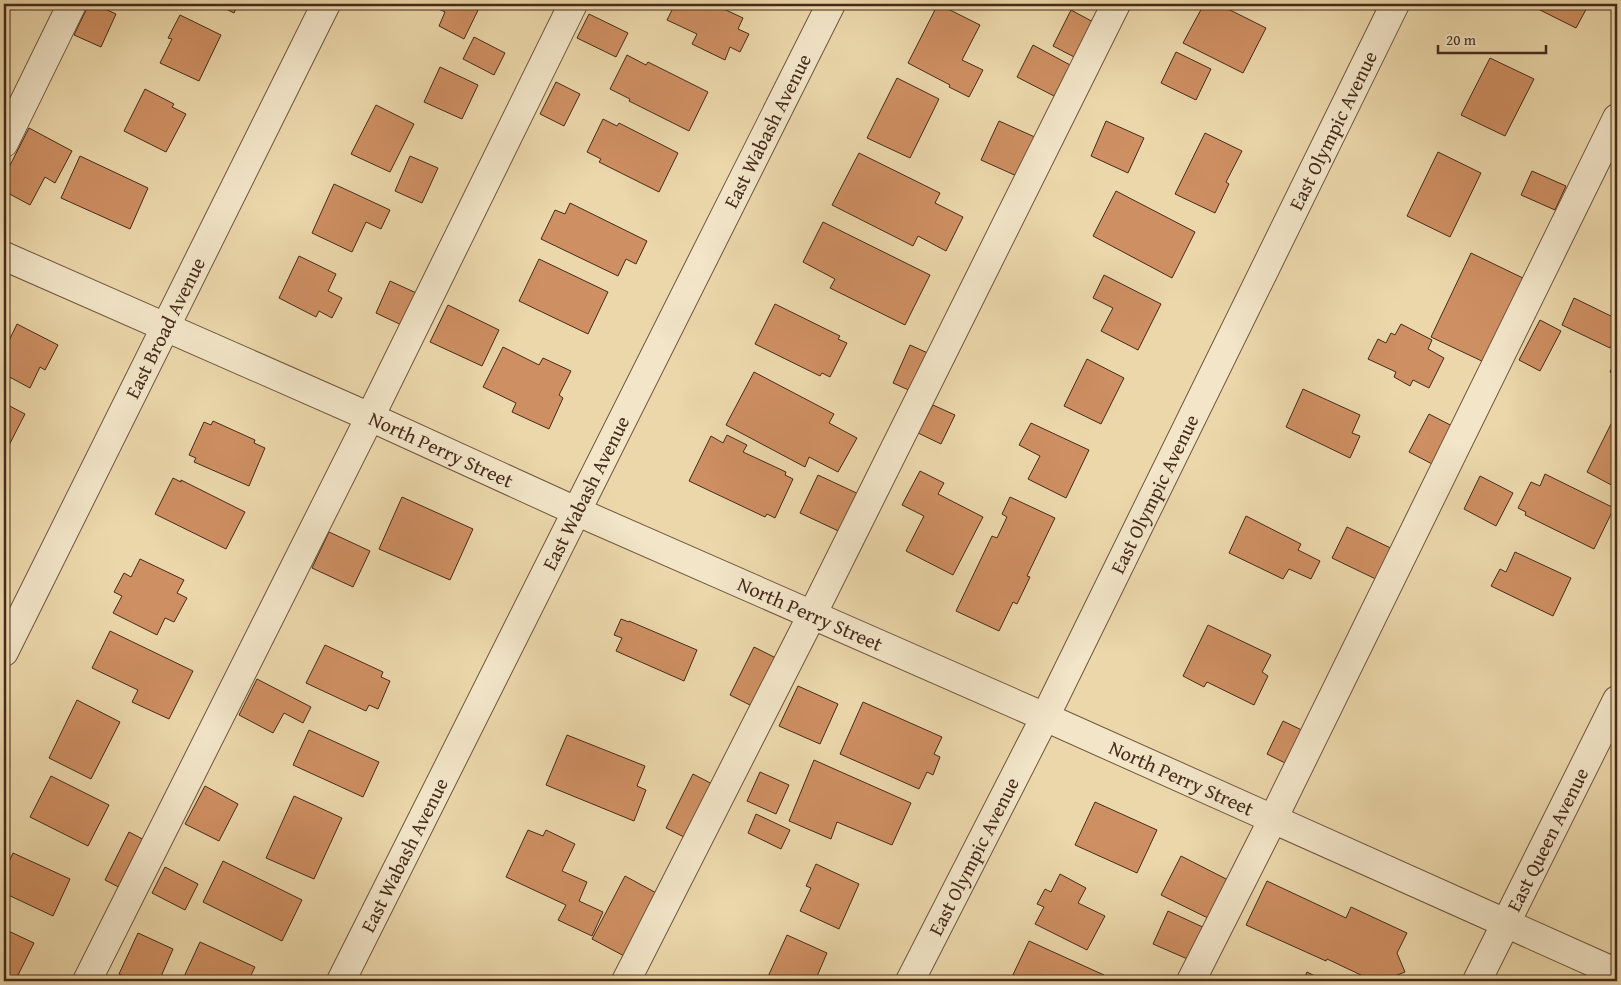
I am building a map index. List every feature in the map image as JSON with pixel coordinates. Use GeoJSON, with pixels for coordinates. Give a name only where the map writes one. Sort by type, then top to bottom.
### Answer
{"type":"FeatureCollection","features":[{"type":"Feature","properties":{"kind":"street"},"geometry":{"type":"LineString","coordinates":[[4,143],[72,4]]}},
{"type":"Feature","properties":{"kind":"street","name":"East Broad Avenue"},"geometry":{"type":"LineString","coordinates":[[4,652],[326,4]]}},
{"type":"Feature","properties":{"kind":"street"},"geometry":{"type":"LineString","coordinates":[[87,981],[370,417],[573,4]]}},
{"type":"Feature","properties":{"kind":"street","name":"East Wabash Avenue"},"geometry":{"type":"LineString","coordinates":[[341,981],[578,512],[831,4]]}},
{"type":"Feature","properties":{"kind":"street"},"geometry":{"type":"LineString","coordinates":[[626,981],[812,615],[1116,4]]}},
{"type":"Feature","properties":{"kind":"street","name":"East Olympic Avenue"},"geometry":{"type":"LineString","coordinates":[[910,981],[1045,717],[1395,4]]}},
{"type":"Feature","properties":{"kind":"street"},"geometry":{"type":"LineString","coordinates":[[1191,981],[1273,819],[1617,118]]}},
{"type":"Feature","properties":{"kind":"street","name":"North Perry Street"},"geometry":{"type":"LineString","coordinates":[[4,256],[1617,972]]}},
{"type":"Feature","properties":{"kind":"street","name":"East Queen Avenue"},"geometry":{"type":"LineString","coordinates":[[1477,981],[1617,700]]}},
{"type":"Feature","properties":{"kind":"building"},"geometry":{"type":"Polygon","coordinates":[[[89,4],[94,4],[116,14],[101,47],[74,35],[89,4]]]}},
{"type":"Feature","properties":{"kind":"building"},"geometry":{"type":"Polygon","coordinates":[[[216,4],[238,4],[234,13],[216,4]]]}},
{"type":"Feature","properties":{"kind":"building"},"geometry":{"type":"Polygon","coordinates":[[[428,4],[481,4],[464,39],[439,26],[445,12],[428,4]]]}},
{"type":"Feature","properties":{"kind":"building"},"geometry":{"type":"Polygon","coordinates":[[[675,4],[713,4],[743,18],[738,29],[749,34],[740,52],[730,47],[725,60],[692,44],[697,34],[667,20],[675,4]]]}},
{"type":"Feature","properties":{"kind":"building"},"geometry":{"type":"Polygon","coordinates":[[[938,4],[980,25],[962,60],[983,70],[969,97],[908,63],[938,4]]]}},
{"type":"Feature","properties":{"kind":"building"},"geometry":{"type":"Polygon","coordinates":[[[1204,4],[1218,4],[1266,28],[1243,73],[1183,43],[1204,4]]]}},
{"type":"Feature","properties":{"kind":"building"},"geometry":{"type":"Polygon","coordinates":[[[1528,4],[1589,4],[1576,28],[1528,4]]]}},
{"type":"Feature","properties":{"kind":"building"},"geometry":{"type":"Polygon","coordinates":[[[1071,10],[1097,24],[1078,59],[1053,46],[1071,10]]]}},
{"type":"Feature","properties":{"kind":"building"},"geometry":{"type":"Polygon","coordinates":[[[589,14],[628,33],[616,57],[577,38],[589,14]]]}},
{"type":"Feature","properties":{"kind":"building"},"geometry":{"type":"Polygon","coordinates":[[[180,15],[221,35],[199,81],[160,63],[172,39],[168,38],[180,15]]]}},
{"type":"Feature","properties":{"kind":"building"},"geometry":{"type":"Polygon","coordinates":[[[474,37],[505,53],[494,75],[463,59],[474,37]]]}},
{"type":"Feature","properties":{"kind":"building"},"geometry":{"type":"Polygon","coordinates":[[[1033,45],[1072,66],[1056,97],[1017,77],[1033,45]]]}},
{"type":"Feature","properties":{"kind":"building"},"geometry":{"type":"Polygon","coordinates":[[[1176,52],[1211,69],[1196,100],[1161,83],[1176,52]]]}},
{"type":"Feature","properties":{"kind":"building"},"geometry":{"type":"Polygon","coordinates":[[[627,55],[646,65],[648,62],[708,92],[689,131],[629,101],[630,99],[610,89],[627,55]]]}},
{"type":"Feature","properties":{"kind":"building"},"geometry":{"type":"Polygon","coordinates":[[[1490,58],[1534,79],[1505,136],[1461,115],[1490,58]]]}},
{"type":"Feature","properties":{"kind":"building"},"geometry":{"type":"Polygon","coordinates":[[[440,67],[478,85],[462,119],[424,102],[440,67]]]}},
{"type":"Feature","properties":{"kind":"building"},"geometry":{"type":"Polygon","coordinates":[[[897,78],[939,99],[910,158],[867,138],[897,78]]]}},
{"type":"Feature","properties":{"kind":"building"},"geometry":{"type":"Polygon","coordinates":[[[556,82],[580,94],[564,126],[540,114],[556,82]]]}},
{"type":"Feature","properties":{"kind":"building"},"geometry":{"type":"Polygon","coordinates":[[[145,89],[174,104],[172,107],[186,114],[166,152],[124,131],[145,89]]]}},
{"type":"Feature","properties":{"kind":"building"},"geometry":{"type":"Polygon","coordinates":[[[376,105],[414,124],[390,172],[351,154],[376,105]]]}},
{"type":"Feature","properties":{"kind":"building"},"geometry":{"type":"Polygon","coordinates":[[[603,119],[617,126],[619,123],[678,153],[659,192],[599,162],[601,159],[587,152],[603,119]]]}},
{"type":"Feature","properties":{"kind":"building"},"geometry":{"type":"Polygon","coordinates":[[[999,121],[1037,138],[1019,177],[981,160],[999,121]]]}},
{"type":"Feature","properties":{"kind":"building"},"geometry":{"type":"Polygon","coordinates":[[[1106,121],[1144,138],[1128,173],[1091,156],[1106,121]]]}},
{"type":"Feature","properties":{"kind":"building"},"geometry":{"type":"Polygon","coordinates":[[[29,128],[72,151],[55,183],[45,177],[30,205],[4,191],[4,177],[29,128]]]}},
{"type":"Feature","properties":{"kind":"building"},"geometry":{"type":"Polygon","coordinates":[[[1205,133],[1242,151],[1226,182],[1229,184],[1215,213],[1175,194],[1205,133]]]}},
{"type":"Feature","properties":{"kind":"building"},"geometry":{"type":"Polygon","coordinates":[[[1438,152],[1481,173],[1450,237],[1407,216],[1438,152]]]}},
{"type":"Feature","properties":{"kind":"building"},"geometry":{"type":"Polygon","coordinates":[[[859,153],[940,193],[935,203],[963,217],[946,251],[918,236],[913,246],[832,205],[859,153]]]}},
{"type":"Feature","properties":{"kind":"building"},"geometry":{"type":"Polygon","coordinates":[[[80,156],[148,188],[130,229],[61,198],[80,156]]]}},
{"type":"Feature","properties":{"kind":"building"},"geometry":{"type":"Polygon","coordinates":[[[410,156],[438,168],[422,203],[395,191],[410,156]]]}},
{"type":"Feature","properties":{"kind":"building"},"geometry":{"type":"Polygon","coordinates":[[[1532,171],[1566,186],[1555,210],[1521,195],[1532,171]]]}},
{"type":"Feature","properties":{"kind":"building"},"geometry":{"type":"Polygon","coordinates":[[[334,184],[390,210],[381,229],[366,222],[352,252],[312,233],[334,184]]]}},
{"type":"Feature","properties":{"kind":"building"},"geometry":{"type":"Polygon","coordinates":[[[1116,191],[1195,232],[1172,278],[1093,236],[1116,191]]]}},
{"type":"Feature","properties":{"kind":"building"},"geometry":{"type":"Polygon","coordinates":[[[570,203],[647,241],[636,264],[626,259],[618,276],[541,239],[555,210],[565,214],[570,203]]]}},
{"type":"Feature","properties":{"kind":"building"},"geometry":{"type":"Polygon","coordinates":[[[823,222],[930,275],[905,325],[830,288],[835,279],[803,262],[823,222]]]}},
{"type":"Feature","properties":{"kind":"building"},"geometry":{"type":"Polygon","coordinates":[[[1471,253],[1525,279],[1486,363],[1431,337],[1471,253]]]}},
{"type":"Feature","properties":{"kind":"building"},"geometry":{"type":"Polygon","coordinates":[[[299,256],[336,274],[328,291],[342,298],[332,318],[319,311],[316,317],[279,298],[299,256]]]}},
{"type":"Feature","properties":{"kind":"building"},"geometry":{"type":"Polygon","coordinates":[[[539,259],[608,292],[588,334],[519,301],[539,259]]]}},
{"type":"Feature","properties":{"kind":"building"},"geometry":{"type":"Polygon","coordinates":[[[1104,275],[1161,304],[1138,350],[1101,331],[1113,308],[1093,298],[1104,275]]]}},
{"type":"Feature","properties":{"kind":"building"},"geometry":{"type":"Polygon","coordinates":[[[390,281],[423,296],[408,328],[376,313],[390,281]]]}},
{"type":"Feature","properties":{"kind":"building"},"geometry":{"type":"Polygon","coordinates":[[[1574,298],[1617,319],[1617,334],[1610,348],[1562,325],[1574,298]]]}},
{"type":"Feature","properties":{"kind":"building"},"geometry":{"type":"Polygon","coordinates":[[[775,304],[840,336],[838,339],[847,343],[830,377],[822,373],[820,376],[755,344],[775,304]]]}},
{"type":"Feature","properties":{"kind":"building"},"geometry":{"type":"Polygon","coordinates":[[[448,305],[499,330],[482,366],[430,342],[448,305]]]}},
{"type":"Feature","properties":{"kind":"building"},"geometry":{"type":"Polygon","coordinates":[[[1540,320],[1561,331],[1540,371],[1519,360],[1540,320]]]}},
{"type":"Feature","properties":{"kind":"building"},"geometry":{"type":"Polygon","coordinates":[[[17,324],[58,345],[45,370],[40,367],[30,388],[4,374],[4,351],[17,324]]]}},
{"type":"Feature","properties":{"kind":"building"},"geometry":{"type":"Polygon","coordinates":[[[1401,324],[1432,340],[1428,349],[1444,358],[1429,388],[1413,380],[1410,386],[1394,377],[1396,372],[1368,359],[1378,339],[1386,343],[1391,333],[1395,335],[1401,324]]]}},
{"type":"Feature","properties":{"kind":"building"},"geometry":{"type":"Polygon","coordinates":[[[910,345],[930,354],[913,392],[893,383],[910,345]]]}},
{"type":"Feature","properties":{"kind":"building"},"geometry":{"type":"Polygon","coordinates":[[[503,347],[539,365],[543,358],[571,371],[559,395],[563,398],[549,429],[512,412],[516,403],[483,387],[503,347]]]}},
{"type":"Feature","properties":{"kind":"building"},"geometry":{"type":"Polygon","coordinates":[[[1617,357],[1617,376],[1610,372],[1617,357]]]}},
{"type":"Feature","properties":{"kind":"building"},"geometry":{"type":"Polygon","coordinates":[[[1087,359],[1124,378],[1101,424],[1064,406],[1087,359]]]}},
{"type":"Feature","properties":{"kind":"building"},"geometry":{"type":"Polygon","coordinates":[[[754,372],[834,414],[829,423],[857,438],[838,472],[809,457],[805,467],[726,425],[754,372]]]}},
{"type":"Feature","properties":{"kind":"building"},"geometry":{"type":"Polygon","coordinates":[[[1303,389],[1360,415],[1352,433],[1360,436],[1350,458],[1286,427],[1303,389]]]}},
{"type":"Feature","properties":{"kind":"building"},"geometry":{"type":"Polygon","coordinates":[[[4,403],[25,414],[4,455],[4,403]]]}},
{"type":"Feature","properties":{"kind":"building"},"geometry":{"type":"Polygon","coordinates":[[[933,405],[955,415],[941,444],[918,433],[933,405]]]}},
{"type":"Feature","properties":{"kind":"building"},"geometry":{"type":"Polygon","coordinates":[[[1429,414],[1460,430],[1440,468],[1409,452],[1429,414]]]}},
{"type":"Feature","properties":{"kind":"building"},"geometry":{"type":"Polygon","coordinates":[[[1615,416],[1617,417],[1617,488],[1587,472],[1615,416]]]}},
{"type":"Feature","properties":{"kind":"building"},"geometry":{"type":"Polygon","coordinates":[[[213,421],[255,440],[254,443],[265,448],[249,486],[194,462],[196,458],[189,455],[204,422],[211,425],[213,421]]]}},
{"type":"Feature","properties":{"kind":"building"},"geometry":{"type":"Polygon","coordinates":[[[1031,423],[1089,450],[1066,498],[1028,479],[1040,456],[1019,445],[1031,423]]]}},
{"type":"Feature","properties":{"kind":"building"},"geometry":{"type":"Polygon","coordinates":[[[727,435],[747,445],[743,452],[786,472],[785,475],[793,479],[775,518],[767,514],[765,517],[689,481],[711,436],[723,443],[727,435]]]}},
{"type":"Feature","properties":{"kind":"building"},"geometry":{"type":"Polygon","coordinates":[[[920,471],[944,483],[938,494],[983,517],[953,575],[906,551],[924,516],[902,505],[920,471]]]}},
{"type":"Feature","properties":{"kind":"building"},"geometry":{"type":"Polygon","coordinates":[[[1545,474],[1614,508],[1594,549],[1525,515],[1526,512],[1518,508],[1531,482],[1540,486],[1545,474]]]}},
{"type":"Feature","properties":{"kind":"building"},"geometry":{"type":"Polygon","coordinates":[[[818,475],[865,497],[847,535],[800,513],[818,475]]]}},
{"type":"Feature","properties":{"kind":"building"},"geometry":{"type":"Polygon","coordinates":[[[1480,476],[1513,493],[1496,526],[1464,509],[1480,476]]]}},
{"type":"Feature","properties":{"kind":"building"},"geometry":{"type":"Polygon","coordinates":[[[173,478],[181,482],[181,480],[245,512],[226,549],[155,514],[173,478]]]}},
{"type":"Feature","properties":{"kind":"building"},"geometry":{"type":"Polygon","coordinates":[[[402,497],[473,529],[450,580],[379,549],[402,497]]]}},
{"type":"Feature","properties":{"kind":"building"},"geometry":{"type":"Polygon","coordinates":[[[1010,497],[1055,518],[1027,576],[1030,577],[1017,604],[1013,602],[999,631],[956,611],[992,536],[997,538],[1007,517],[1002,514],[1010,497]]]}},
{"type":"Feature","properties":{"kind":"building"},"geometry":{"type":"Polygon","coordinates":[[[1246,516],[1301,544],[1298,550],[1320,561],[1311,579],[1289,569],[1283,579],[1229,553],[1246,516]]]}},
{"type":"Feature","properties":{"kind":"building"},"geometry":{"type":"Polygon","coordinates":[[[1347,527],[1399,552],[1384,583],[1332,558],[1347,527]]]}},
{"type":"Feature","properties":{"kind":"building"},"geometry":{"type":"Polygon","coordinates":[[[329,532],[370,551],[353,587],[312,568],[329,532]]]}},
{"type":"Feature","properties":{"kind":"building"},"geometry":{"type":"Polygon","coordinates":[[[1515,552],[1571,578],[1553,616],[1491,586],[1500,569],[1506,572],[1515,552]]]}},
{"type":"Feature","properties":{"kind":"building"},"geometry":{"type":"Polygon","coordinates":[[[140,559],[184,580],[177,593],[187,598],[174,622],[165,618],[157,635],[113,613],[122,596],[114,592],[124,573],[131,577],[140,559]]]}},
{"type":"Feature","properties":{"kind":"building"},"geometry":{"type":"Polygon","coordinates":[[[621,619],[697,650],[684,681],[616,651],[622,638],[614,635],[621,619]]]}},
{"type":"Feature","properties":{"kind":"building"},"geometry":{"type":"Polygon","coordinates":[[[1208,625],[1271,655],[1262,672],[1268,676],[1254,705],[1207,682],[1204,687],[1183,676],[1208,625]]]}},
{"type":"Feature","properties":{"kind":"building"},"geometry":{"type":"Polygon","coordinates":[[[110,631],[193,671],[169,719],[132,702],[138,690],[92,668],[110,631]]]}},
{"type":"Feature","properties":{"kind":"building"},"geometry":{"type":"Polygon","coordinates":[[[325,645],[383,672],[381,677],[390,681],[378,709],[369,705],[366,711],[306,683],[325,645]]]}},
{"type":"Feature","properties":{"kind":"building"},"geometry":{"type":"Polygon","coordinates":[[[754,647],[782,661],[758,709],[730,695],[754,647]]]}},
{"type":"Feature","properties":{"kind":"building"},"geometry":{"type":"Polygon","coordinates":[[[257,679],[311,707],[303,723],[284,713],[273,733],[239,715],[257,679]]]}},
{"type":"Feature","properties":{"kind":"building"},"geometry":{"type":"Polygon","coordinates":[[[798,686],[838,704],[820,744],[779,726],[798,686]]]}},
{"type":"Feature","properties":{"kind":"building"},"geometry":{"type":"Polygon","coordinates":[[[77,700],[120,722],[91,779],[49,758],[77,700]]]}},
{"type":"Feature","properties":{"kind":"building"},"geometry":{"type":"Polygon","coordinates":[[[863,702],[942,737],[934,754],[940,757],[933,775],[927,772],[919,789],[840,754],[863,702]]]}},
{"type":"Feature","properties":{"kind":"building"},"geometry":{"type":"Polygon","coordinates":[[[1283,721],[1312,735],[1295,768],[1267,754],[1283,721]]]}},
{"type":"Feature","properties":{"kind":"building"},"geometry":{"type":"Polygon","coordinates":[[[309,730],[379,762],[363,797],[293,765],[309,730]]]}},
{"type":"Feature","properties":{"kind":"building"},"geometry":{"type":"Polygon","coordinates":[[[567,735],[645,766],[637,786],[646,790],[634,821],[546,785],[567,735]]]}},
{"type":"Feature","properties":{"kind":"building"},"geometry":{"type":"Polygon","coordinates":[[[814,760],[911,803],[892,845],[837,822],[831,839],[789,821],[814,760]]]}},
{"type":"Feature","properties":{"kind":"building"},"geometry":{"type":"Polygon","coordinates":[[[760,772],[789,785],[776,814],[747,801],[760,772]]]}},
{"type":"Feature","properties":{"kind":"building"},"geometry":{"type":"Polygon","coordinates":[[[693,774],[720,788],[692,841],[666,828],[693,774]]]}},
{"type":"Feature","properties":{"kind":"building"},"geometry":{"type":"Polygon","coordinates":[[[51,776],[109,805],[88,846],[30,817],[51,776]]]}},
{"type":"Feature","properties":{"kind":"building"},"geometry":{"type":"Polygon","coordinates":[[[205,786],[238,804],[219,841],[185,824],[205,786]]]}},
{"type":"Feature","properties":{"kind":"building"},"geometry":{"type":"Polygon","coordinates":[[[294,796],[342,818],[314,879],[266,858],[294,796]]]}},
{"type":"Feature","properties":{"kind":"building"},"geometry":{"type":"Polygon","coordinates":[[[1095,802],[1157,830],[1137,873],[1075,845],[1095,802]]]}},
{"type":"Feature","properties":{"kind":"building"},"geometry":{"type":"Polygon","coordinates":[[[756,814],[790,830],[781,849],[748,833],[756,814]]]}},
{"type":"Feature","properties":{"kind":"building"},"geometry":{"type":"Polygon","coordinates":[[[528,830],[543,836],[546,830],[575,844],[562,871],[587,882],[579,901],[603,912],[592,936],[558,920],[566,905],[506,877],[528,830]]]}},
{"type":"Feature","properties":{"kind":"building"},"geometry":{"type":"Polygon","coordinates":[[[129,832],[154,845],[130,893],[105,880],[129,832]]]}},
{"type":"Feature","properties":{"kind":"building"},"geometry":{"type":"Polygon","coordinates":[[[13,853],[70,879],[53,916],[4,893],[4,872],[13,853]]]}},
{"type":"Feature","properties":{"kind":"building"},"geometry":{"type":"Polygon","coordinates":[[[1181,856],[1234,883],[1216,922],[1161,895],[1181,856]]]}},
{"type":"Feature","properties":{"kind":"building"},"geometry":{"type":"Polygon","coordinates":[[[223,861],[302,900],[282,941],[203,902],[223,861]]]}},
{"type":"Feature","properties":{"kind":"building"},"geometry":{"type":"Polygon","coordinates":[[[816,864],[859,884],[839,929],[800,911],[811,888],[806,886],[816,864]]]}},
{"type":"Feature","properties":{"kind":"building"},"geometry":{"type":"Polygon","coordinates":[[[165,867],[198,884],[185,910],[152,893],[165,867]]]}},
{"type":"Feature","properties":{"kind":"building"},"geometry":{"type":"Polygon","coordinates":[[[1060,874],[1086,888],[1078,903],[1105,916],[1087,950],[1035,924],[1044,907],[1037,904],[1045,889],[1051,892],[1060,874]]]}},
{"type":"Feature","properties":{"kind":"building"},"geometry":{"type":"Polygon","coordinates":[[[625,876],[660,895],[628,958],[592,939],[625,876]]]}},
{"type":"Feature","properties":{"kind":"building"},"geometry":{"type":"Polygon","coordinates":[[[1267,881],[1346,918],[1351,907],[1407,933],[1397,953],[1405,972],[1382,981],[1363,981],[1361,975],[1246,925],[1267,881]]]}},
{"type":"Feature","properties":{"kind":"building"},"geometry":{"type":"Polygon","coordinates":[[[1168,911],[1207,929],[1192,961],[1153,944],[1168,911]]]}},
{"type":"Feature","properties":{"kind":"building"},"geometry":{"type":"Polygon","coordinates":[[[4,929],[34,943],[15,981],[4,981],[4,929]]]}},
{"type":"Feature","properties":{"kind":"building"},"geometry":{"type":"Polygon","coordinates":[[[138,933],[173,949],[159,981],[134,981],[119,974],[138,933]]]}},
{"type":"Feature","properties":{"kind":"building"},"geometry":{"type":"Polygon","coordinates":[[[787,935],[827,953],[815,981],[766,981],[787,935]]]}},
{"type":"Feature","properties":{"kind":"building"},"geometry":{"type":"Polygon","coordinates":[[[1029,941],[1104,975],[1101,981],[1010,981],[1029,941]]]}},
{"type":"Feature","properties":{"kind":"building"},"geometry":{"type":"Polygon","coordinates":[[[200,942],[255,967],[248,981],[182,981],[200,942]]]}},
{"type":"Feature","properties":{"kind":"building"},"geometry":{"type":"Polygon","coordinates":[[[1307,972],[1325,981],[1303,981],[1307,972]]]}}]}
